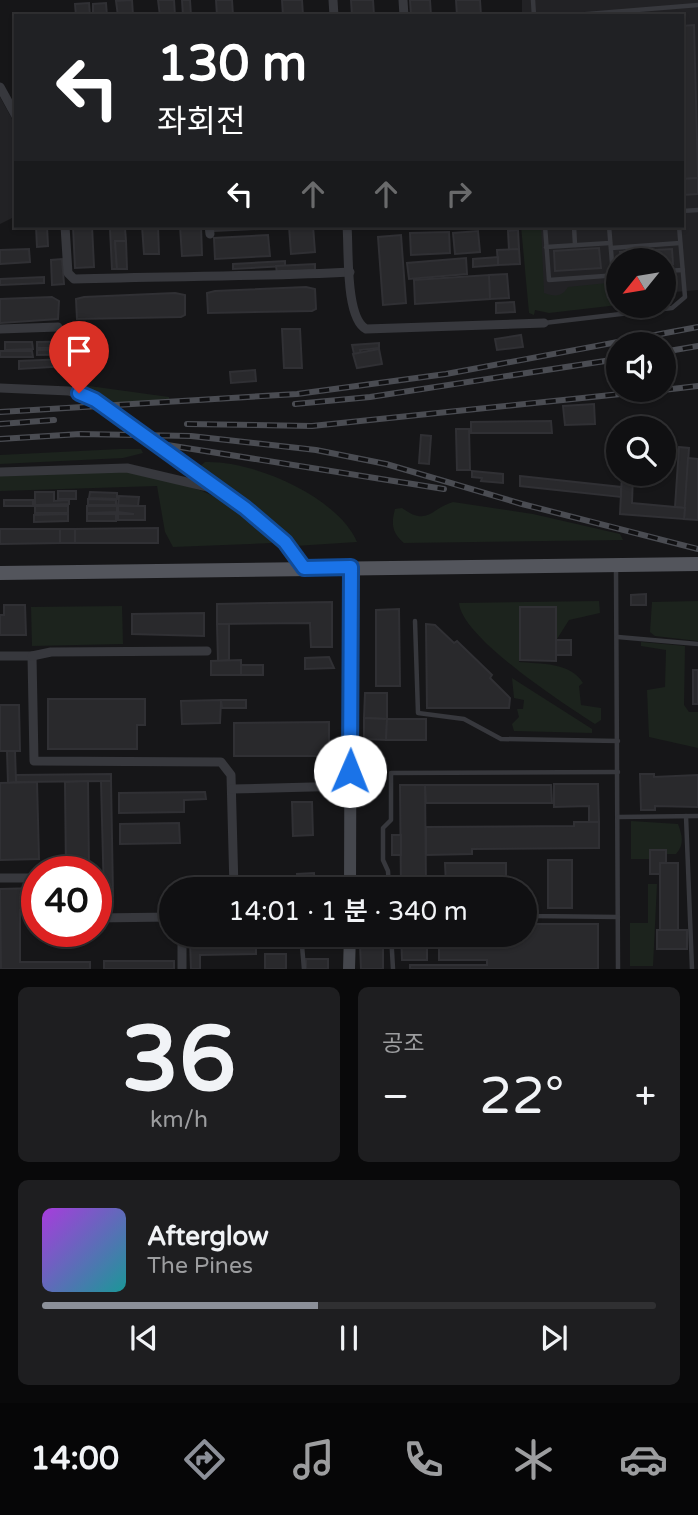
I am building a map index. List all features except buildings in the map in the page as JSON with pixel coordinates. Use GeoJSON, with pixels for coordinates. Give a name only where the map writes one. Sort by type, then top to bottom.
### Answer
{"type":"FeatureCollection","features":[{"type":"Feature","properties":{"kind":"main road"},"geometry":{"type":"LineString","coordinates":[[0,573],[698,564]]}},
{"type":"Feature","properties":{"kind":"street"},"geometry":{"type":"LineString","coordinates":[[0,87],[14,112]]}},
{"type":"Feature","properties":{"kind":"street"},"geometry":{"type":"LineString","coordinates":[[65,228],[68,274],[74,279],[203,274],[229,278],[350,272]]}},
{"type":"Feature","properties":{"kind":"street"},"geometry":{"type":"LineString","coordinates":[[347,228],[352,312],[360,326],[366,330],[544,323]]}},
{"type":"Feature","properties":{"kind":"street"},"geometry":{"type":"LineString","coordinates":[[0,329],[58,327]]}},
{"type":"Feature","properties":{"kind":"street"},"geometry":{"type":"LineString","coordinates":[[0,388],[69,391],[95,400],[214,489],[245,508],[285,542],[304,568]]}},
{"type":"Feature","properties":{"kind":"street"},"geometry":{"type":"LineString","coordinates":[[0,472],[94,466],[127,468],[214,489]]}},
{"type":"Feature","properties":{"kind":"street"},"geometry":{"type":"LineString","coordinates":[[350,877],[351,567]]}},
{"type":"Feature","properties":{"kind":"street"},"geometry":{"type":"LineString","coordinates":[[0,656],[32,656],[51,652],[207,651]]}},
{"type":"Feature","properties":{"kind":"street"},"geometry":{"type":"LineString","coordinates":[[32,656],[34,761],[221,762],[231,775],[234,877]]}},
{"type":"Feature","properties":{"kind":"street"},"geometry":{"type":"LineString","coordinates":[[232,789],[350,786]]}},
{"type":"Feature","properties":{"kind":"street"},"geometry":{"type":"LineString","coordinates":[[0,878],[21,878]]}},
{"type":"Feature","properties":{"kind":"street"},"geometry":{"type":"LineString","coordinates":[[112,918],[159,917]]}},
{"type":"Feature","properties":{"kind":"street"},"geometry":{"type":"LineString","coordinates":[[182,947],[182,969]]}},
{"type":"Feature","properties":{"kind":"street"},"geometry":{"type":"LineString","coordinates":[[349,947],[349,969]]}},
{"type":"Feature","properties":{"kind":"lane"},"geometry":{"type":"LineString","coordinates":[[577,14],[698,5]]}},
{"type":"Feature","properties":{"kind":"lane"},"geometry":{"type":"LineString","coordinates":[[545,228],[549,280],[606,276]]}},
{"type":"Feature","properties":{"kind":"lane"},"geometry":{"type":"LineString","coordinates":[[574,228],[575,245]]}},
{"type":"Feature","properties":{"kind":"lane"},"geometry":{"type":"LineString","coordinates":[[609,228],[611,248]]}},
{"type":"Feature","properties":{"kind":"lane"},"geometry":{"type":"LineString","coordinates":[[544,323],[673,308],[685,297],[679,228]]}},
{"type":"Feature","properties":{"kind":"lane"},"geometry":{"type":"LineString","coordinates":[[546,247],[680,243]]}},
{"type":"Feature","properties":{"kind":"lane"},"geometry":{"type":"LineString","coordinates":[[676,270],[683,270]]}},
{"type":"Feature","properties":{"kind":"lane"},"geometry":{"type":"LineString","coordinates":[[616,565],[618,969]]}},
{"type":"Feature","properties":{"kind":"lane"},"geometry":{"type":"LineString","coordinates":[[415,621],[418,713],[464,719],[501,739],[618,741]]}},
{"type":"Feature","properties":{"kind":"lane"},"geometry":{"type":"LineString","coordinates":[[618,636],[698,644]]}},
{"type":"Feature","properties":{"kind":"lane"},"geometry":{"type":"LineString","coordinates":[[388,877],[383,860],[383,828],[391,820],[391,773],[618,772]]}},
{"type":"Feature","properties":{"kind":"lane"},"geometry":{"type":"LineString","coordinates":[[686,816],[692,969]]}},
{"type":"Feature","properties":{"kind":"lane"},"geometry":{"type":"LineString","coordinates":[[618,817],[698,816]]}},
{"type":"Feature","properties":{"kind":"lane"},"geometry":{"type":"LineString","coordinates":[[537,916],[618,917]]}},
{"type":"Feature","properties":{"kind":"lane"},"geometry":{"type":"LineString","coordinates":[[302,947],[304,969]]}},
{"type":"Feature","properties":{"kind":"lane"},"geometry":{"type":"LineString","coordinates":[[392,947],[393,969]]}},
{"type":"Feature","properties":{"kind":"shaded area"},"geometry":{"type":"Polygon","coordinates":[[[522,0],[698,0],[698,290],[676,292],[676,248],[606,248],[606,301],[534,310],[529,228],[684,228],[684,14],[522,14],[522,0]]]}},
{"type":"Feature","properties":{"kind":"shaded area"},"geometry":{"type":"Polygon","coordinates":[[[0,97],[14,122],[14,217],[0,224],[0,97]]]}},
{"type":"Feature","properties":{"kind":"shaded area"},"geometry":{"type":"Polygon","coordinates":[[[521,228],[541,228],[544,293],[558,295],[568,287],[606,283],[606,306],[549,313],[535,310],[534,315],[529,313],[521,228]]]}},
{"type":"Feature","properties":{"kind":"shaded area"},"geometry":{"type":"Polygon","coordinates":[[[82,385],[169,397],[169,400],[106,403],[81,389],[82,385]]]}},
{"type":"Feature","properties":{"kind":"shaded area"},"geometry":{"type":"Polygon","coordinates":[[[141,449],[143,453],[123,458],[0,464],[0,455],[141,449]]]}},
{"type":"Feature","properties":{"kind":"shaded area"},"geometry":{"type":"Polygon","coordinates":[[[205,462],[246,467],[292,484],[332,510],[357,542],[295,546],[211,480],[199,467],[205,462]]]}},
{"type":"Feature","properties":{"kind":"shaded area"},"geometry":{"type":"Polygon","coordinates":[[[115,470],[179,483],[224,501],[260,527],[272,543],[173,547],[165,532],[157,486],[0,491],[0,476],[115,470]]]}},
{"type":"Feature","properties":{"kind":"shaded area"},"geometry":{"type":"Polygon","coordinates":[[[453,502],[533,514],[620,534],[623,540],[404,543],[395,532],[395,509],[402,508],[424,516],[453,502]]]}},
{"type":"Feature","properties":{"kind":"shaded area"},"geometry":{"type":"Polygon","coordinates":[[[599,601],[600,613],[569,620],[557,639],[557,606],[519,607],[519,662],[554,665],[578,676],[583,683],[579,686],[581,705],[601,708],[601,720],[595,724],[539,686],[495,651],[464,617],[459,603],[599,601]]]}},
{"type":"Feature","properties":{"kind":"shaded area"},"geometry":{"type":"Polygon","coordinates":[[[698,601],[698,641],[655,636],[650,632],[652,602],[698,601]]]}},
{"type":"Feature","properties":{"kind":"shaded area"},"geometry":{"type":"Polygon","coordinates":[[[122,606],[123,644],[32,646],[31,607],[122,606]]]}},
{"type":"Feature","properties":{"kind":"shaded area"},"geometry":{"type":"Polygon","coordinates":[[[641,642],[685,646],[684,705],[689,712],[698,712],[698,748],[649,737],[647,690],[665,687],[666,650],[641,646],[641,642]]]}},
{"type":"Feature","properties":{"kind":"shaded area"},"geometry":{"type":"Polygon","coordinates":[[[512,678],[592,729],[592,733],[514,731],[512,724],[519,717],[517,709],[523,709],[524,700],[514,698],[512,678]]]}},
{"type":"Feature","properties":{"kind":"shaded area"},"geometry":{"type":"Polygon","coordinates":[[[631,821],[678,824],[681,847],[676,854],[650,849],[650,859],[631,859],[631,821]]]}},
{"type":"Feature","properties":{"kind":"shaded area"},"geometry":{"type":"Polygon","coordinates":[[[648,884],[657,884],[653,966],[630,966],[630,923],[648,923],[648,884]]]}},
{"type":"Feature","properties":{"kind":"railway"},"geometry":{"type":"LineString","coordinates":[[0,412],[297,394],[446,374],[698,327]]}},
{"type":"Feature","properties":{"kind":"railway"},"geometry":{"type":"LineString","coordinates":[[676,350],[698,346]]}},
{"type":"Feature","properties":{"kind":"railway"},"geometry":{"type":"LineString","coordinates":[[295,404],[370,397],[606,361]]}},
{"type":"Feature","properties":{"kind":"railway"},"geometry":{"type":"LineString","coordinates":[[676,389],[698,386]]}},
{"type":"Feature","properties":{"kind":"railway"},"geometry":{"type":"LineString","coordinates":[[187,424],[312,426],[606,395]]}},
{"type":"Feature","properties":{"kind":"railway"},"geometry":{"type":"LineString","coordinates":[[0,424],[54,420]]}},
{"type":"Feature","properties":{"kind":"railway"},"geometry":{"type":"LineString","coordinates":[[0,439],[80,434],[191,436],[316,450],[386,464],[522,504],[698,549]]}},
{"type":"Feature","properties":{"kind":"railway"},"geometry":{"type":"LineString","coordinates":[[161,444],[444,489]]}},
{"type":"Feature","properties":{"kind":"route"},"geometry":{"type":"LineString","coordinates":[[79,393],[95,400],[214,489],[245,508],[285,542],[304,568],[351,567],[350,771]]}}]}
